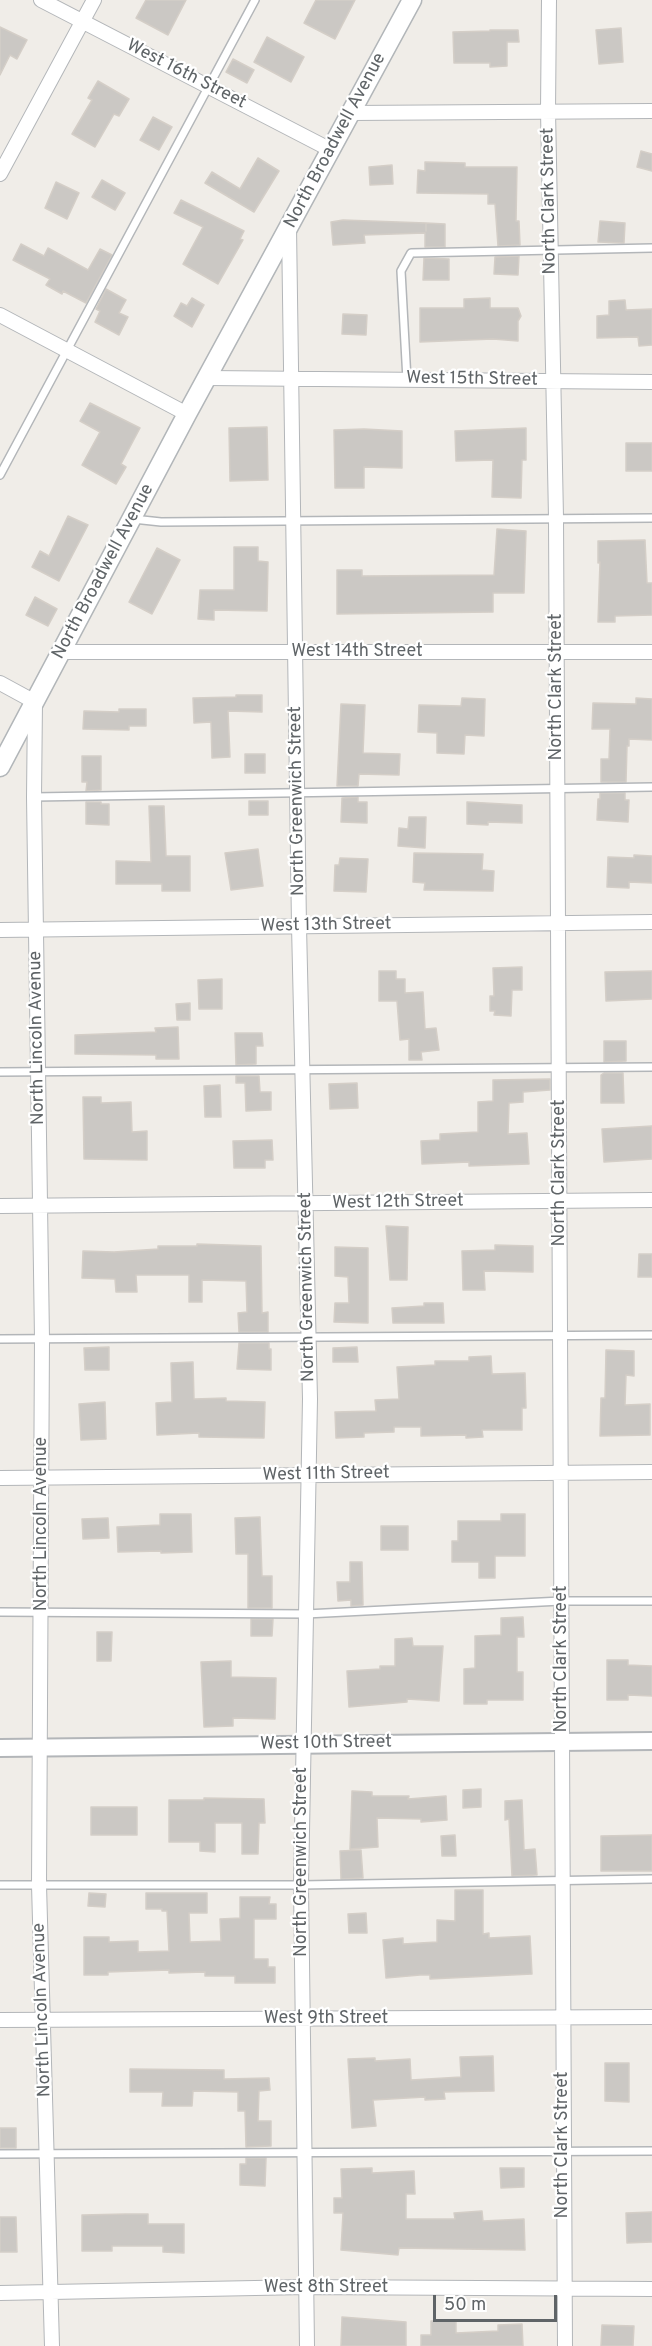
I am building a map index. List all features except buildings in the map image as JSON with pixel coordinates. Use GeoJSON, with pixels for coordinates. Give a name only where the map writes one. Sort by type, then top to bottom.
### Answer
{"type":"FeatureCollection","features":[{"type":"Feature","properties":{"kind":"main road","name":"North Broadwell Avenue"},"geometry":{"type":"LineString","coordinates":[[0,767],[187,414],[412,0]]}},
{"type":"Feature","properties":{"kind":"street","name":"West 16th Street"},"geometry":{"type":"LineString","coordinates":[[41,0],[331,150]]}},
{"type":"Feature","properties":{"kind":"street"},"geometry":{"type":"LineString","coordinates":[[0,174],[94,0]]}},
{"type":"Feature","properties":{"kind":"street","name":"North Clark Street"},"geometry":{"type":"LineString","coordinates":[[549,0],[548,111],[554,381],[558,789],[565,2346]]}},
{"type":"Feature","properties":{"kind":"street"},"geometry":{"type":"LineString","coordinates":[[351,113],[652,111]]}},
{"type":"Feature","properties":{"kind":"street","name":"North Greenwich Street"},"geometry":{"type":"LineString","coordinates":[[289,227],[299,927],[310,1399],[301,1885],[307,2346]]}},
{"type":"Feature","properties":{"kind":"street"},"geometry":{"type":"LineString","coordinates":[[0,315],[187,414]]}},
{"type":"Feature","properties":{"kind":"street"},"geometry":{"type":"LineString","coordinates":[[207,378],[292,378]]}},
{"type":"Feature","properties":{"kind":"street","name":"West 15th Street"},"geometry":{"type":"LineString","coordinates":[[292,378],[652,382]]}},
{"type":"Feature","properties":{"kind":"street","name":"West 14th Street"},"geometry":{"type":"LineString","coordinates":[[62,652],[652,652]]}},
{"type":"Feature","properties":{"kind":"street"},"geometry":{"type":"LineString","coordinates":[[0,683],[35,702]]}},
{"type":"Feature","properties":{"kind":"street","name":"North Lincoln Avenue"},"geometry":{"type":"LineString","coordinates":[[35,702],[34,797],[42,1339],[39,1885],[52,2346]]}},
{"type":"Feature","properties":{"kind":"street","name":"West 13th Street"},"geometry":{"type":"LineString","coordinates":[[0,930],[652,922]]}},
{"type":"Feature","properties":{"kind":"street","name":"West 12th Street"},"geometry":{"type":"LineString","coordinates":[[0,1206],[652,1200]]}},
{"type":"Feature","properties":{"kind":"street","name":"West 11th Street"},"geometry":{"type":"LineString","coordinates":[[0,1478],[652,1472]]}},
{"type":"Feature","properties":{"kind":"street","name":"West 10th Street"},"geometry":{"type":"LineString","coordinates":[[0,1748],[652,1741]]}},
{"type":"Feature","properties":{"kind":"street","name":"West 9th Street"},"geometry":{"type":"LineString","coordinates":[[0,2020],[652,2017]]}},
{"type":"Feature","properties":{"kind":"street","name":"West 8th Street"},"geometry":{"type":"LineString","coordinates":[[0,2293],[306,2287],[652,2289]]}},
{"type":"Feature","properties":{"kind":"lane"},"geometry":{"type":"LineString","coordinates":[[0,475],[255,0]]}},
{"type":"Feature","properties":{"kind":"lane"},"geometry":{"type":"LineString","coordinates":[[407,380],[401,271],[411,254],[652,248]]}},
{"type":"Feature","properties":{"kind":"lane"},"geometry":{"type":"LineString","coordinates":[[133,519],[161,522],[652,518]]}},
{"type":"Feature","properties":{"kind":"lane"},"geometry":{"type":"LineString","coordinates":[[34,797],[652,787]]}},
{"type":"Feature","properties":{"kind":"lane"},"geometry":{"type":"LineString","coordinates":[[0,1072],[652,1067]]}},
{"type":"Feature","properties":{"kind":"lane"},"geometry":{"type":"LineString","coordinates":[[0,1339],[652,1335]]}},
{"type":"Feature","properties":{"kind":"lane"},"geometry":{"type":"LineString","coordinates":[[0,1612],[306,1614],[561,1601],[652,1601]]}},
{"type":"Feature","properties":{"kind":"lane"},"geometry":{"type":"LineString","coordinates":[[0,1885],[301,1885],[652,1879]]}},
{"type":"Feature","properties":{"kind":"lane"},"geometry":{"type":"LineString","coordinates":[[0,2154],[652,2151]]}}]}
